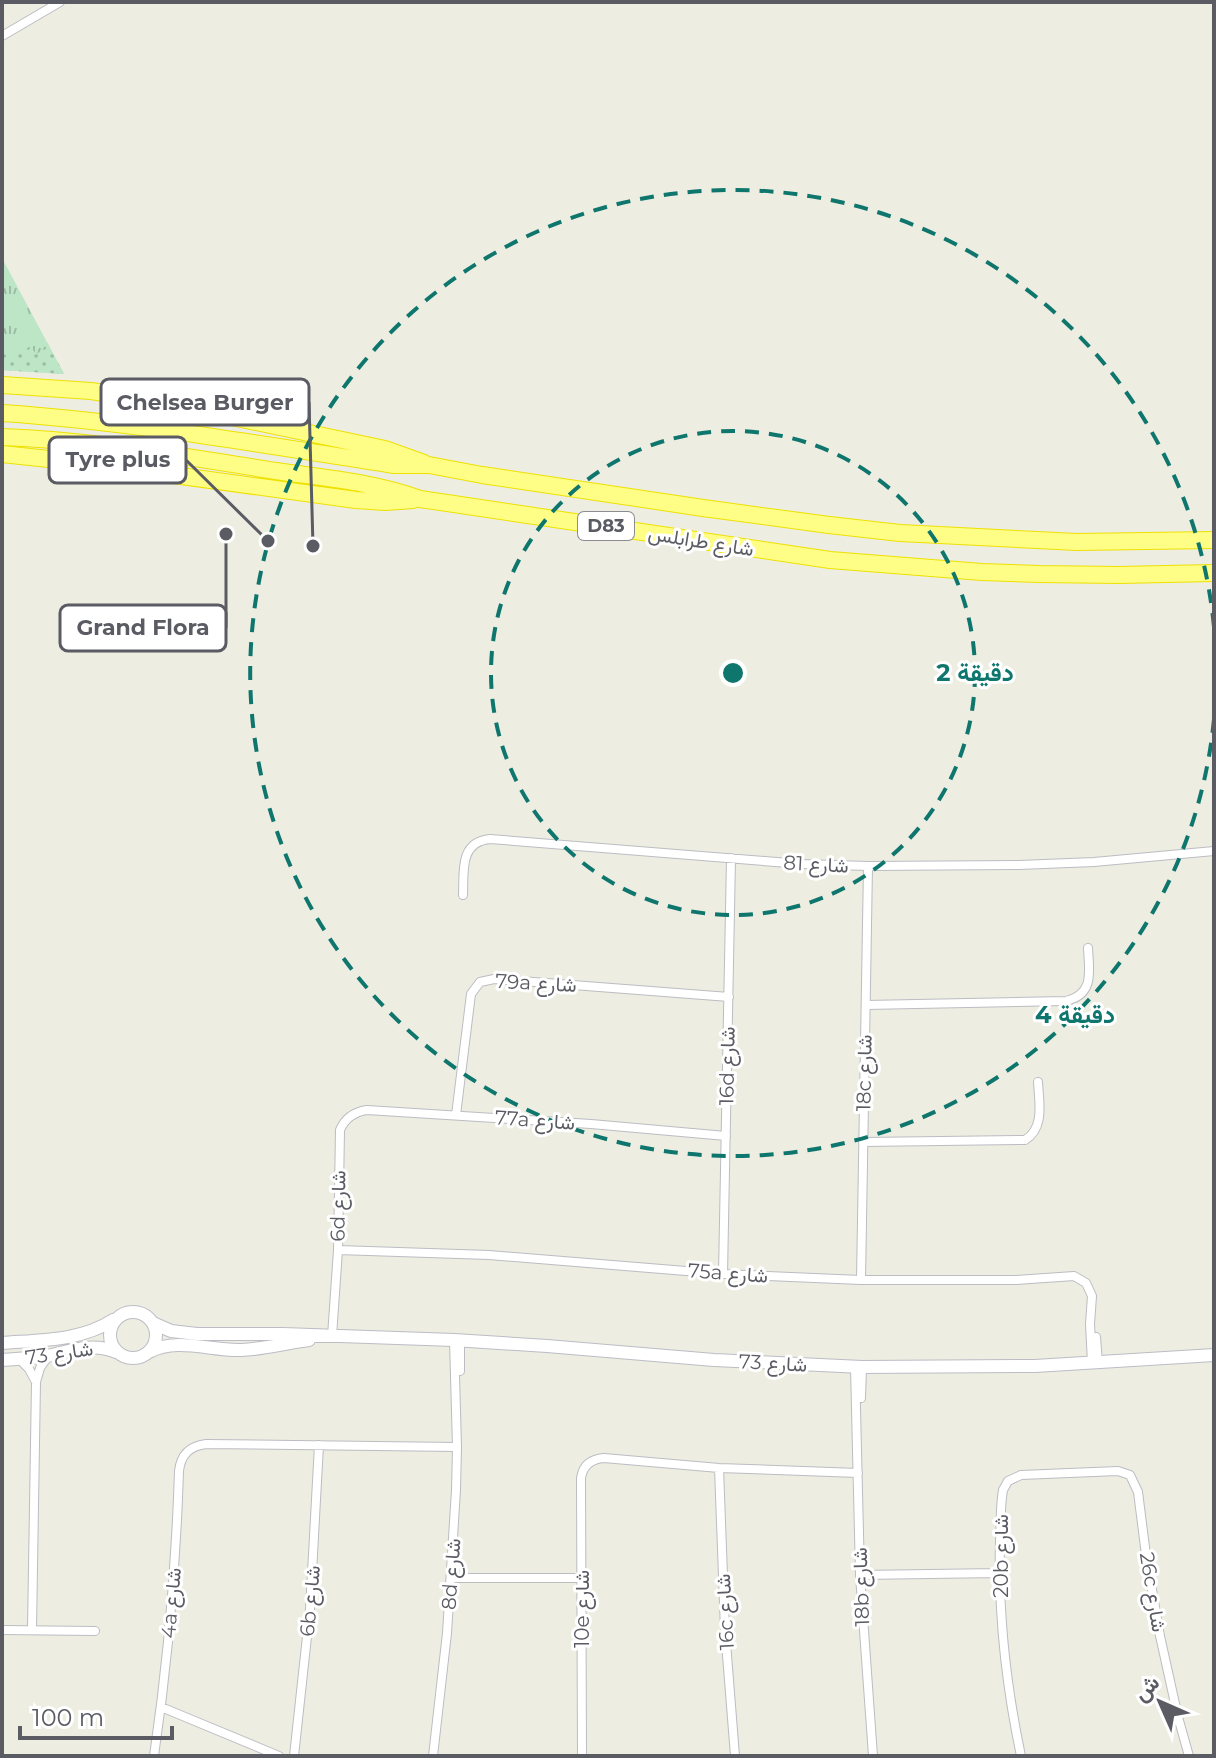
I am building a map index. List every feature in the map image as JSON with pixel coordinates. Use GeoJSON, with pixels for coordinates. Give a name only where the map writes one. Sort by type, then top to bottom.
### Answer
{"type":"FeatureCollection","features":[{"type":"Feature","properties":{"kind":"highway"},"geometry":{"type":"LineString","coordinates":[[2,385],[91,391],[156,401],[385,449],[429,465]]}},
{"type":"Feature","properties":{"kind":"highway","name":"شارع طرابلس"},"geometry":{"type":"LineString","coordinates":[[2,413],[119,425],[394,465],[429,465],[703,508],[900,533],[1077,542],[1214,540]]}},
{"type":"Feature","properties":{"kind":"highway","name":"شارع طرابلس"},"geometry":{"type":"LineString","coordinates":[[2,437],[105,446],[232,464],[381,488],[420,499],[830,560],[1039,574],[1214,573]]}},
{"type":"Feature","properties":{"kind":"highway"},"geometry":{"type":"LineString","coordinates":[[2,454],[356,500],[385,502],[420,499]]}},
{"type":"Feature","properties":{"kind":"street"},"geometry":{"type":"LineString","coordinates":[[2,36],[60,2]]}},
{"type":"Feature","properties":{"kind":"street","name":"شارع 81"},"geometry":{"type":"LineString","coordinates":[[463,895],[467,852],[483,840],[801,864],[868,866],[1034,865],[1214,851]]}},
{"type":"Feature","properties":{"kind":"street","name":"16d شارع"},"geometry":{"type":"LineString","coordinates":[[723,1274],[731,858]]}},
{"type":"Feature","properties":{"kind":"street","name":"18c شارع"},"geometry":{"type":"LineString","coordinates":[[861,1280],[868,866]]}},
{"type":"Feature","properties":{"kind":"street"},"geometry":{"type":"LineString","coordinates":[[866,1005],[1066,1001],[1080,995],[1088,982],[1088,948]]}},
{"type":"Feature","properties":{"kind":"street","name":"79a شارع"},"geometry":{"type":"LineString","coordinates":[[456,1115],[471,994],[480,982],[494,979],[729,997]]}},
{"type":"Feature","properties":{"kind":"street"},"geometry":{"type":"LineString","coordinates":[[863,1142],[1025,1140],[1038,1126],[1038,1082]]}},
{"type":"Feature","properties":{"kind":"street","name":"77a شارع"},"geometry":{"type":"LineString","coordinates":[[347,1119],[352,1114],[367,1110],[726,1136]]}},
{"type":"Feature","properties":{"kind":"street","name":"6d شارع"},"geometry":{"type":"LineString","coordinates":[[335,1336],[340,1137],[342,1124],[347,1119]]}},
{"type":"Feature","properties":{"kind":"street","name":"75a شارع"},"geometry":{"type":"LineString","coordinates":[[338,1250],[489,1255],[723,1274],[861,1280],[1016,1280],[1074,1276],[1090,1289],[1095,1363]]}},
{"type":"Feature","properties":{"kind":"street"},"geometry":{"type":"LineString","coordinates":[[128,1312],[142,1314],[153,1323],[156,1338],[149,1352],[129,1358],[116,1352],[112,1346],[109,1332],[116,1319],[128,1312]]}},
{"type":"Feature","properties":{"kind":"street","name":"شارع 73"},"geometry":{"type":"LineString","coordinates":[[2,1343],[80,1335],[116,1319]]}},
{"type":"Feature","properties":{"kind":"street","name":"شارع 73"},"geometry":{"type":"LineString","coordinates":[[153,1323],[171,1331],[197,1334],[457,1340],[714,1360],[858,1367],[1035,1366],[1214,1355]]}},
{"type":"Feature","properties":{"kind":"street","name":"شارع 73"},"geometry":{"type":"LineString","coordinates":[[149,1352],[178,1344],[241,1350],[335,1336]]}},
{"type":"Feature","properties":{"kind":"street","name":"8d شارع"},"geometry":{"type":"LineString","coordinates":[[433,1756],[451,1578],[457,1447],[456,1392],[459,1377],[457,1340]]}},
{"type":"Feature","properties":{"kind":"street","name":"شارع 73"},"geometry":{"type":"LineString","coordinates":[[2,1360],[49,1355],[88,1346],[116,1352]]}},
{"type":"Feature","properties":{"kind":"street"},"geometry":{"type":"LineString","coordinates":[[32,1630],[36,1382],[40,1368],[49,1355]]}},
{"type":"Feature","properties":{"kind":"street"},"geometry":{"type":"LineString","coordinates":[[19,1359],[36,1382]]}},
{"type":"Feature","properties":{"kind":"street","name":"18b شارع"},"geometry":{"type":"LineString","coordinates":[[858,1367],[861,1403],[858,1418],[860,1575],[873,1756]]}},
{"type":"Feature","properties":{"kind":"street","name":"4a شارع"},"geometry":{"type":"LineString","coordinates":[[154,1756],[172,1600],[182,1457],[193,1447],[206,1444],[319,1445]]}},
{"type":"Feature","properties":{"kind":"street"},"geometry":{"type":"LineString","coordinates":[[319,1445],[457,1447]]}},
{"type":"Feature","properties":{"kind":"street","name":"6b شارع"},"geometry":{"type":"LineString","coordinates":[[294,1756],[310,1609],[319,1445]]}},
{"type":"Feature","properties":{"kind":"street","name":"10e شارع"},"geometry":{"type":"LineString","coordinates":[[582,1756],[581,1478],[584,1467],[593,1460],[604,1458],[719,1468]]}},
{"type":"Feature","properties":{"kind":"street"},"geometry":{"type":"LineString","coordinates":[[719,1468],[858,1473]]}},
{"type":"Feature","properties":{"kind":"street","name":"16c شارع"},"geometry":{"type":"LineString","coordinates":[[719,1468],[725,1630],[735,1756]]}},
{"type":"Feature","properties":{"kind":"street","name":"20b شارع"},"geometry":{"type":"LineString","coordinates":[[1021,1756],[1007,1675],[999,1573],[1004,1485],[1021,1475],[1118,1471],[1130,1475]]}},
{"type":"Feature","properties":{"kind":"street","name":"26c شارع"},"geometry":{"type":"LineString","coordinates":[[1130,1475],[1138,1492],[1160,1636],[1189,1756]]}},
{"type":"Feature","properties":{"kind":"street"},"geometry":{"type":"LineString","coordinates":[[860,1575],[999,1573]]}},
{"type":"Feature","properties":{"kind":"street"},"geometry":{"type":"LineString","coordinates":[[451,1578],[582,1578]]}},
{"type":"Feature","properties":{"kind":"street"},"geometry":{"type":"LineString","coordinates":[[2,1630],[95,1631]]}},
{"type":"Feature","properties":{"kind":"street"},"geometry":{"type":"LineString","coordinates":[[161,1707],[279,1756]]}},
{"type":"Feature","properties":{"kind":"green space"},"geometry":{"type":"Polygon","coordinates":[[[2,258],[64,374],[2,370],[2,258]]]}},
{"type":"Feature","properties":{"kind":"green space"},"geometry":{"type":"Polygon","coordinates":[[[47,342],[64,374],[2,370],[2,351],[17,353],[30,346],[36,354],[47,342]]]}},
{"type":"Feature","properties":{"kind":"place","name":"Grand Flora"},"geometry":{"type":"Point","coordinates":[226,534]}},
{"type":"Feature","properties":{"kind":"place","name":"Tyre plus"},"geometry":{"type":"Point","coordinates":[268,541]}},
{"type":"Feature","properties":{"kind":"place","name":"Chelsea Burger"},"geometry":{"type":"Point","coordinates":[313,546]}}]}
